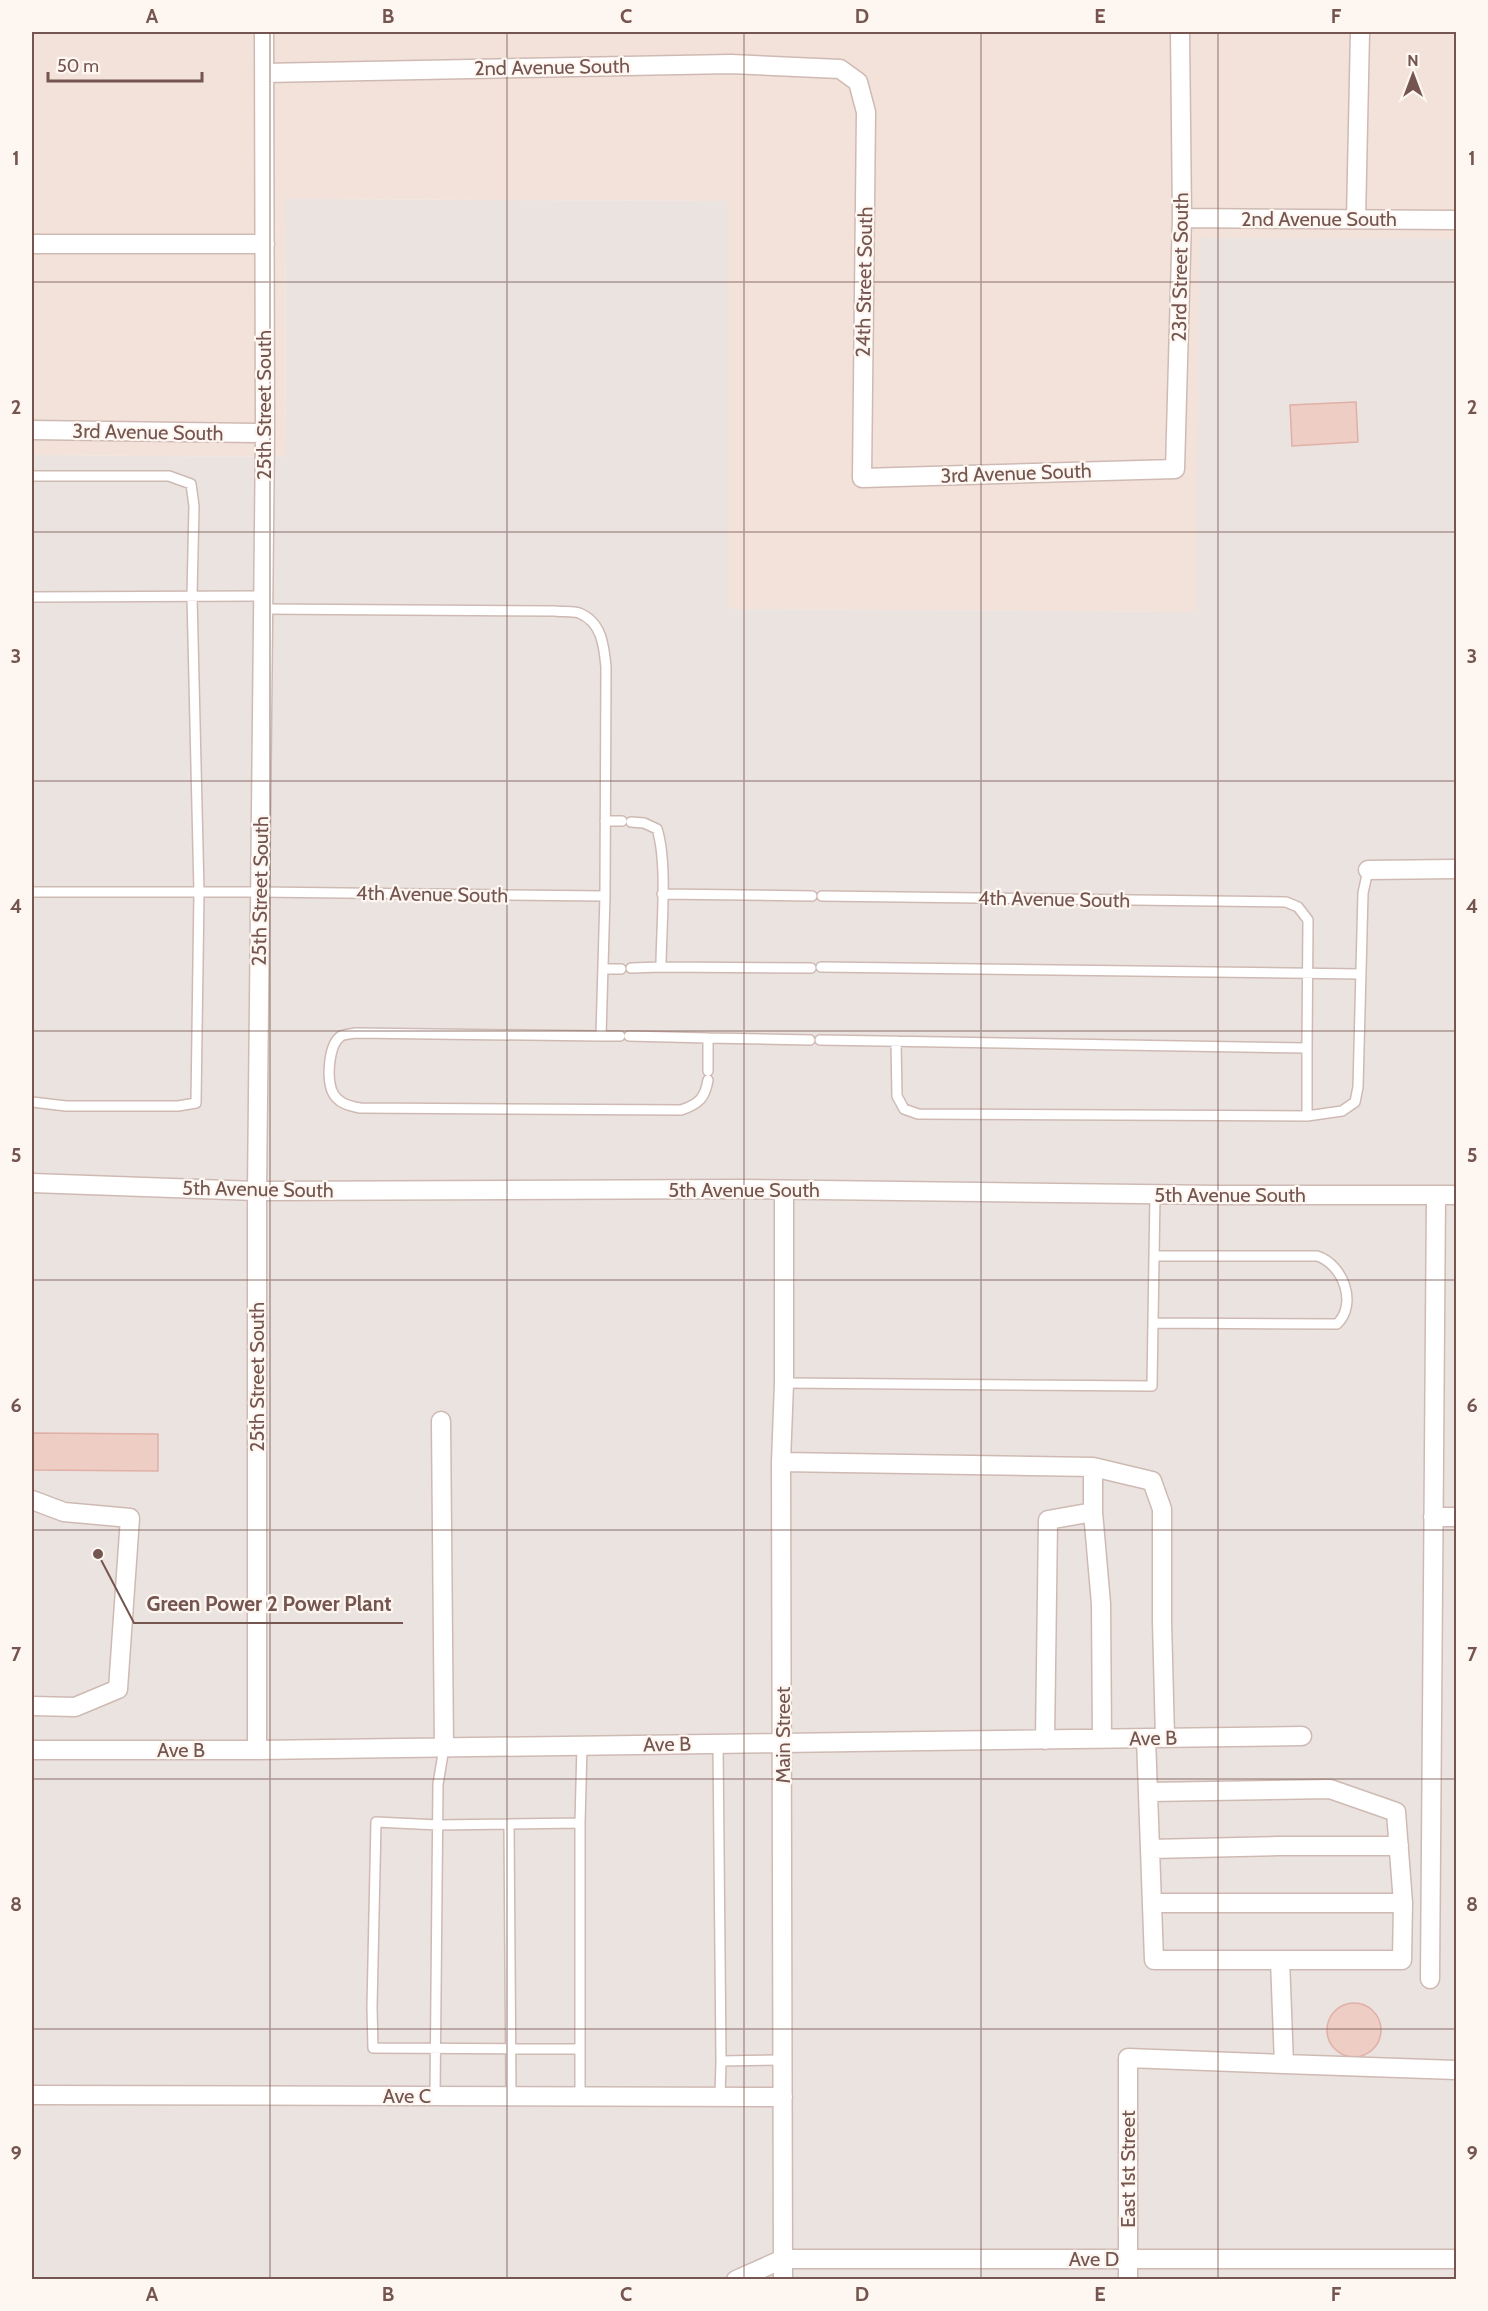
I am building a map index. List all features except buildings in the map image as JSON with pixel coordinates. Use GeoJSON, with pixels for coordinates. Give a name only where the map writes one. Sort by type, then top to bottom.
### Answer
{"type":"FeatureCollection","features":[{"type":"Feature","properties":{"kind":"street","name":"25th Street South"},"geometry":{"type":"LineString","coordinates":[[257,1750],[257,1191],[263,603],[264,32]]}},
{"type":"Feature","properties":{"kind":"street","name":"23rd Street South"},"geometry":{"type":"LineString","coordinates":[[1141,470],[1174,469],[1182,218],[1180,32]]}},
{"type":"Feature","properties":{"kind":"street"},"geometry":{"type":"LineString","coordinates":[[1356,219],[1360,32]]}},
{"type":"Feature","properties":{"kind":"street","name":"2nd Avenue South"},"geometry":{"type":"LineString","coordinates":[[264,73],[731,64],[840,69]]}},
{"type":"Feature","properties":{"kind":"street","name":"24th Street South"},"geometry":{"type":"LineString","coordinates":[[840,69],[858,82],[866,112],[862,478],[891,477]]}},
{"type":"Feature","properties":{"kind":"street","name":"2nd Avenue South"},"geometry":{"type":"LineString","coordinates":[[1182,218],[1456,220]]}},
{"type":"Feature","properties":{"kind":"street"},"geometry":{"type":"LineString","coordinates":[[32,244],[264,244]]}},
{"type":"Feature","properties":{"kind":"street","name":"3rd Avenue South"},"geometry":{"type":"LineString","coordinates":[[32,430],[264,434]]}},
{"type":"Feature","properties":{"kind":"street","name":"3rd Avenue South"},"geometry":{"type":"LineString","coordinates":[[891,477],[1141,470]]}},
{"type":"Feature","properties":{"kind":"street"},"geometry":{"type":"LineString","coordinates":[[1368,870],[1456,869]]}},
{"type":"Feature","properties":{"kind":"street","name":"5th Avenue South"},"geometry":{"type":"LineString","coordinates":[[32,1184],[257,1191],[784,1190],[1456,1195]]}},
{"type":"Feature","properties":{"kind":"street","name":"Main Street"},"geometry":{"type":"LineString","coordinates":[[783,2280],[781,1462],[784,1383],[784,1190]]}},
{"type":"Feature","properties":{"kind":"street"},"geometry":{"type":"LineString","coordinates":[[1430,1979],[1436,1195]]}},
{"type":"Feature","properties":{"kind":"street"},"geometry":{"type":"LineString","coordinates":[[441,1421],[444,1748]]}},
{"type":"Feature","properties":{"kind":"street"},"geometry":{"type":"LineString","coordinates":[[781,1462],[1093,1467],[1152,1481],[1162,1509],[1165,1738]]}},
{"type":"Feature","properties":{"kind":"street"},"geometry":{"type":"LineString","coordinates":[[1093,1467],[1093,1512],[1101,1604],[1102,1739]]}},
{"type":"Feature","properties":{"kind":"street"},"geometry":{"type":"LineString","coordinates":[[32,1500],[64,1512],[130,1518],[118,1689],[75,1707],[32,1706]]}},
{"type":"Feature","properties":{"kind":"street"},"geometry":{"type":"LineString","coordinates":[[1045,1740],[1048,1520],[1093,1512]]}},
{"type":"Feature","properties":{"kind":"street"},"geometry":{"type":"LineString","coordinates":[[1433,1517],[1456,1517]]}},
{"type":"Feature","properties":{"kind":"street","name":"Ave B"},"geometry":{"type":"LineString","coordinates":[[32,1750],[444,1748],[1302,1736]]}},
{"type":"Feature","properties":{"kind":"street"},"geometry":{"type":"LineString","coordinates":[[1146,1738],[1154,1960],[1402,1960],[1403,1903],[1396,1812],[1330,1789],[1149,1792]]}},
{"type":"Feature","properties":{"kind":"street"},"geometry":{"type":"LineString","coordinates":[[1151,1849],[1399,1846]]}},
{"type":"Feature","properties":{"kind":"street"},"geometry":{"type":"LineString","coordinates":[[1153,1903],[1403,1903]]}},
{"type":"Feature","properties":{"kind":"street"},"geometry":{"type":"LineString","coordinates":[[1281,1960],[1284,2064],[1456,2070]]}},
{"type":"Feature","properties":{"kind":"street","name":"East 1st Street"},"geometry":{"type":"LineString","coordinates":[[1128,2280],[1128,2058],[1284,2064]]}},
{"type":"Feature","properties":{"kind":"street","name":"Ave C"},"geometry":{"type":"LineString","coordinates":[[32,2095],[783,2097]]}},
{"type":"Feature","properties":{"kind":"street","name":"Ave D"},"geometry":{"type":"LineString","coordinates":[[736,2280],[783,2259],[1456,2259]]}},
{"type":"Feature","properties":{"kind":"lane"},"geometry":{"type":"LineString","coordinates":[[32,476],[169,476],[191,484],[194,506],[192,596],[199,892],[196,1103],[178,1106],[66,1106],[32,1102]]}},
{"type":"Feature","properties":{"kind":"lane"},"geometry":{"type":"LineString","coordinates":[[32,597],[192,596],[263,603],[555,611],[579,613],[596,624],[604,645],[606,667],[605,896],[601,1035]]}},
{"type":"Feature","properties":{"kind":"lane"},"geometry":{"type":"LineString","coordinates":[[605,821],[644,823],[657,830],[661,843],[661,967]]}},
{"type":"Feature","properties":{"kind":"lane"},"geometry":{"type":"LineString","coordinates":[[896,1041],[897,1096],[904,1109],[918,1114],[1307,1116],[1342,1111],[1355,1102],[1358,1087],[1363,893],[1368,870]]}},
{"type":"Feature","properties":{"kind":"lane","name":"4th Avenue South"},"geometry":{"type":"LineString","coordinates":[[32,891],[605,896]]}},
{"type":"Feature","properties":{"kind":"lane","name":"4th Avenue South"},"geometry":{"type":"LineString","coordinates":[[662,894],[1286,902],[1298,907],[1308,920],[1309,975]]}},
{"type":"Feature","properties":{"kind":"lane"},"geometry":{"type":"LineString","coordinates":[[603,969],[816,967],[1360,974]]}},
{"type":"Feature","properties":{"kind":"lane"},"geometry":{"type":"LineString","coordinates":[[1307,1116],[1309,975]]}},
{"type":"Feature","properties":{"kind":"lane"},"geometry":{"type":"LineString","coordinates":[[708,1038],[708,1075],[705,1095],[696,1105],[681,1110],[360,1108],[344,1105],[332,1092],[330,1070],[332,1048],[341,1036],[356,1033],[601,1035],[1307,1048]]}},
{"type":"Feature","properties":{"kind":"lane"},"geometry":{"type":"LineString","coordinates":[[784,1383],[1152,1386],[1155,1194]]}},
{"type":"Feature","properties":{"kind":"lane"},"geometry":{"type":"LineString","coordinates":[[1153,1323],[1337,1324],[1347,1311],[1347,1290],[1344,1281],[1324,1258],[1317,1256],[1154,1256]]}},
{"type":"Feature","properties":{"kind":"lane"},"geometry":{"type":"LineString","coordinates":[[718,1744],[720,2097]]}},
{"type":"Feature","properties":{"kind":"lane"},"geometry":{"type":"LineString","coordinates":[[580,2096],[582,1746]]}},
{"type":"Feature","properties":{"kind":"lane"},"geometry":{"type":"LineString","coordinates":[[435,2096],[438,1784],[444,1748]]}},
{"type":"Feature","properties":{"kind":"lane"},"geometry":{"type":"LineString","coordinates":[[580,1823],[438,1825],[376,1822],[372,2007],[374,2048],[580,2049]]}},
{"type":"Feature","properties":{"kind":"lane"},"geometry":{"type":"LineString","coordinates":[[509,1824],[510,2096]]}},
{"type":"Feature","properties":{"kind":"lane"},"geometry":{"type":"LineString","coordinates":[[721,2061],[783,2060]]}},
{"type":"Feature","properties":{"kind":"shaded area"},"geometry":{"type":"Polygon","coordinates":[[[32,32],[1456,32],[1456,239],[1199,238],[1198,612],[728,609],[728,201],[285,199],[286,457],[32,455],[32,32]]]}},
{"type":"Feature","properties":{"kind":"shaded area"},"geometry":{"type":"Polygon","coordinates":[[[285,199],[728,201],[728,609],[1197,612],[1199,238],[1456,239],[1456,2279],[32,2280],[32,455],[286,457],[285,199]]]}},
{"type":"Feature","properties":{"kind":"place","name":"Green Power 2 Power Plant"},"geometry":{"type":"Point","coordinates":[98,1554]}}]}
